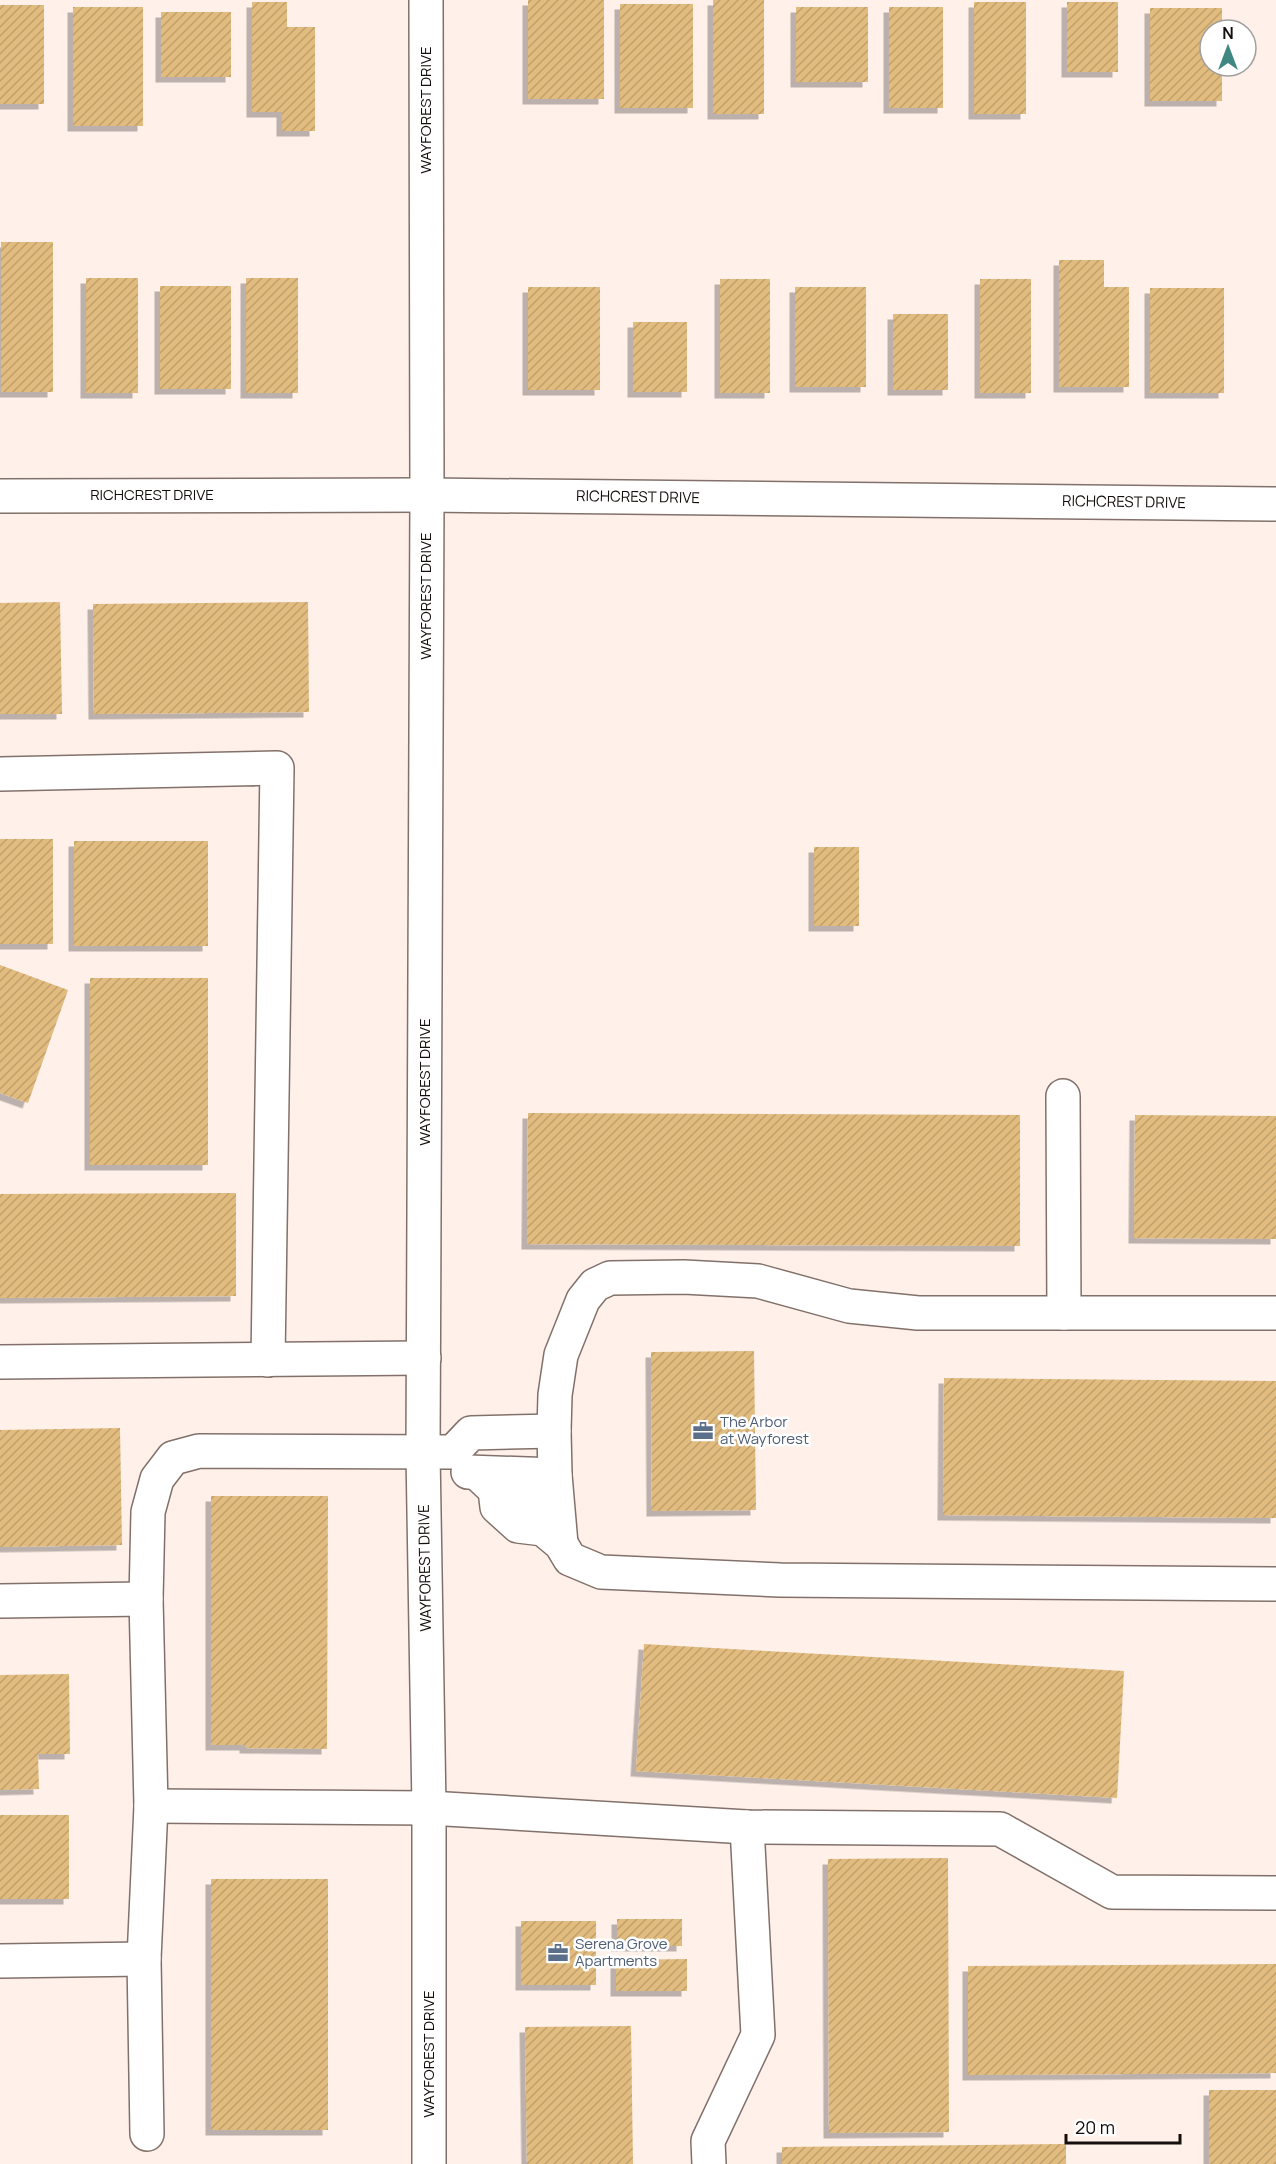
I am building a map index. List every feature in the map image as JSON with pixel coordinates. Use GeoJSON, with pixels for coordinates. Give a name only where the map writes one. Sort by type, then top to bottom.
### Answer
{"type":"FeatureCollection","features":[{"type":"Feature","properties":{"kind":"street","name":"WAYFOREST DRIVE"},"geometry":{"type":"LineString","coordinates":[[426,0],[424,1358],[438,1452],[429,1808],[429,2164]]}},
{"type":"Feature","properties":{"kind":"street","name":"RICHCREST DRIVE"},"geometry":{"type":"LineString","coordinates":[[0,496],[427,495],[1276,504]]}},
{"type":"Feature","properties":{"kind":"street"},"geometry":{"type":"LineString","coordinates":[[0,774],[277,768],[268,1360]]}},
{"type":"Feature","properties":{"kind":"street"},"geometry":{"type":"LineString","coordinates":[[1063,1096],[1064,1313]]}},
{"type":"Feature","properties":{"kind":"street"},"geometry":{"type":"LineString","coordinates":[[552,1537],[555,1395],[561,1355],[583,1300],[595,1286],[610,1278],[696,1277],[758,1281],[849,1306],[918,1313],[1276,1313]]}},
{"type":"Feature","properties":{"kind":"street"},"geometry":{"type":"LineString","coordinates":[[0,1362],[424,1358]]}},
{"type":"Feature","properties":{"kind":"street"},"geometry":{"type":"LineString","coordinates":[[147,2134],[144,1959],[151,1806],[146,1599],[148,1512],[157,1479],[173,1458],[199,1451],[438,1452],[471,1433],[554,1431]]}},
{"type":"Feature","properties":{"kind":"street"},"geometry":{"type":"LineString","coordinates":[[438,1452],[487,1482],[555,1475]]}},
{"type":"Feature","properties":{"kind":"street"},"geometry":{"type":"LineString","coordinates":[[487,1482],[497,1507],[519,1526],[552,1537],[570,1559],[601,1572],[780,1580],[1276,1584]]}},
{"type":"Feature","properties":{"kind":"street"},"geometry":{"type":"LineString","coordinates":[[0,1601],[146,1599]]}},
{"type":"Feature","properties":{"kind":"street"},"geometry":{"type":"LineString","coordinates":[[151,1806],[429,1808],[747,1827],[1000,1829],[1112,1892],[1276,1893]]}},
{"type":"Feature","properties":{"kind":"street"},"geometry":{"type":"LineString","coordinates":[[709,2164],[708,2140],[758,2035],[747,1827]]}},
{"type":"Feature","properties":{"kind":"street"},"geometry":{"type":"LineString","coordinates":[[0,1961],[144,1959]]}},
{"type":"Feature","properties":{"kind":"building"},"geometry":{"type":"Polygon","coordinates":[[[528,0],[604,0],[604,99],[528,99],[528,0]]]}},
{"type":"Feature","properties":{"kind":"building"},"geometry":{"type":"Polygon","coordinates":[[[713,0],[764,0],[764,114],[713,114],[713,0]]]}},
{"type":"Feature","properties":{"kind":"building"},"geometry":{"type":"Polygon","coordinates":[[[252,2],[287,2],[287,27],[315,27],[315,131],[282,131],[282,112],[252,112],[252,2]]]}},
{"type":"Feature","properties":{"kind":"building"},"geometry":{"type":"Polygon","coordinates":[[[974,2],[1026,2],[1026,114],[974,114],[974,2]]]}},
{"type":"Feature","properties":{"kind":"building"},"geometry":{"type":"Polygon","coordinates":[[[1067,2],[1118,2],[1118,72],[1067,72],[1067,2]]]}},
{"type":"Feature","properties":{"kind":"building"},"geometry":{"type":"Polygon","coordinates":[[[620,4],[693,4],[693,108],[620,108],[620,4]]]}},
{"type":"Feature","properties":{"kind":"building"},"geometry":{"type":"Polygon","coordinates":[[[0,5],[44,5],[44,104],[0,104],[0,5]]]}},
{"type":"Feature","properties":{"kind":"building"},"geometry":{"type":"Polygon","coordinates":[[[73,7],[143,7],[143,126],[73,126],[73,7]]]}},
{"type":"Feature","properties":{"kind":"building"},"geometry":{"type":"Polygon","coordinates":[[[796,7],[868,7],[868,82],[796,82],[796,7]]]}},
{"type":"Feature","properties":{"kind":"building"},"geometry":{"type":"Polygon","coordinates":[[[889,7],[943,7],[943,108],[889,108],[889,7]]]}},
{"type":"Feature","properties":{"kind":"building"},"geometry":{"type":"Polygon","coordinates":[[[1150,8],[1222,8],[1222,18],[1198,18],[1198,78],[1222,78],[1222,101],[1150,101],[1150,8]]]}},
{"type":"Feature","properties":{"kind":"building"},"geometry":{"type":"Polygon","coordinates":[[[161,12],[231,12],[231,77],[161,77],[161,12]]]}},
{"type":"Feature","properties":{"kind":"building"},"geometry":{"type":"Polygon","coordinates":[[[1,242],[53,242],[53,392],[1,392],[1,242]]]}},
{"type":"Feature","properties":{"kind":"building"},"geometry":{"type":"Polygon","coordinates":[[[1059,260],[1104,260],[1104,287],[1129,287],[1129,387],[1059,387],[1059,260]]]}},
{"type":"Feature","properties":{"kind":"building"},"geometry":{"type":"Polygon","coordinates":[[[86,278],[138,278],[138,393],[86,393],[86,278]]]}},
{"type":"Feature","properties":{"kind":"building"},"geometry":{"type":"Polygon","coordinates":[[[246,278],[298,278],[298,393],[246,393],[246,278]]]}},
{"type":"Feature","properties":{"kind":"building"},"geometry":{"type":"Polygon","coordinates":[[[720,279],[770,279],[770,393],[720,393],[720,279]]]}},
{"type":"Feature","properties":{"kind":"building"},"geometry":{"type":"Polygon","coordinates":[[[980,279],[1031,279],[1031,393],[980,393],[980,279]]]}},
{"type":"Feature","properties":{"kind":"building"},"geometry":{"type":"Polygon","coordinates":[[[160,286],[231,286],[231,389],[160,389],[160,286]]]}},
{"type":"Feature","properties":{"kind":"building"},"geometry":{"type":"Polygon","coordinates":[[[528,287],[600,287],[600,390],[528,390],[528,287]]]}},
{"type":"Feature","properties":{"kind":"building"},"geometry":{"type":"Polygon","coordinates":[[[795,287],[866,287],[866,387],[795,387],[795,287]]]}},
{"type":"Feature","properties":{"kind":"building"},"geometry":{"type":"Polygon","coordinates":[[[1150,288],[1224,288],[1224,393],[1150,393],[1150,288]]]}},
{"type":"Feature","properties":{"kind":"building"},"geometry":{"type":"Polygon","coordinates":[[[893,314],[948,314],[948,390],[893,390],[893,314]]]}},
{"type":"Feature","properties":{"kind":"building"},"geometry":{"type":"Polygon","coordinates":[[[633,322],[687,322],[687,392],[633,392],[633,322]]]}},
{"type":"Feature","properties":{"kind":"building"},"geometry":{"type":"Polygon","coordinates":[[[60,602],[62,714],[0,714],[0,603],[60,602]]]}},
{"type":"Feature","properties":{"kind":"building"},"geometry":{"type":"Polygon","coordinates":[[[308,602],[309,712],[94,714],[93,604],[308,602]]]}},
{"type":"Feature","properties":{"kind":"building"},"geometry":{"type":"Polygon","coordinates":[[[0,839],[53,839],[53,944],[0,944],[0,839]]]}},
{"type":"Feature","properties":{"kind":"building"},"geometry":{"type":"Polygon","coordinates":[[[74,841],[208,841],[208,946],[74,946],[74,841]]]}},
{"type":"Feature","properties":{"kind":"building"},"geometry":{"type":"Polygon","coordinates":[[[814,847],[859,847],[859,926],[814,926],[814,847]]]}},
{"type":"Feature","properties":{"kind":"building"},"geometry":{"type":"Polygon","coordinates":[[[0,965],[68,990],[28,1103],[0,1093],[0,965]]]}},
{"type":"Feature","properties":{"kind":"building"},"geometry":{"type":"Polygon","coordinates":[[[90,978],[208,978],[208,1165],[90,1165],[90,978]]]}},
{"type":"Feature","properties":{"kind":"building"},"geometry":{"type":"Polygon","coordinates":[[[528,1113],[1020,1115],[1020,1246],[527,1244],[528,1113]]]}},
{"type":"Feature","properties":{"kind":"building"},"geometry":{"type":"Polygon","coordinates":[[[1135,1115],[1276,1116],[1276,1239],[1134,1238],[1135,1115]]]}},
{"type":"Feature","properties":{"kind":"building"},"geometry":{"type":"Polygon","coordinates":[[[236,1193],[236,1296],[0,1298],[0,1194],[236,1193]]]}},
{"type":"Feature","properties":{"kind":"building","name":"The Arbor at Wayforest"},"geometry":{"type":"Polygon","coordinates":[[[754,1351],[756,1510],[652,1511],[651,1352],[754,1351]]]}},
{"type":"Feature","properties":{"kind":"building"},"geometry":{"type":"Polygon","coordinates":[[[944,1378],[1276,1381],[1276,1518],[943,1515],[944,1378]]]}},
{"type":"Feature","properties":{"kind":"building"},"geometry":{"type":"Polygon","coordinates":[[[120,1428],[122,1545],[0,1547],[0,1430],[120,1428]]]}},
{"type":"Feature","properties":{"kind":"building"},"geometry":{"type":"Polygon","coordinates":[[[211,1496],[328,1496],[327,1749],[245,1748],[245,1745],[211,1745],[211,1496]]]}},
{"type":"Feature","properties":{"kind":"building"},"geometry":{"type":"Polygon","coordinates":[[[644,1644],[1124,1671],[1117,1798],[636,1771],[644,1644]]]}},
{"type":"Feature","properties":{"kind":"building"},"geometry":{"type":"Polygon","coordinates":[[[69,1674],[70,1754],[38,1754],[39,1789],[0,1790],[0,1675],[69,1674]]]}},
{"type":"Feature","properties":{"kind":"building"},"geometry":{"type":"Polygon","coordinates":[[[0,1815],[69,1815],[69,1899],[0,1899],[0,1815]]]}},
{"type":"Feature","properties":{"kind":"building"},"geometry":{"type":"Polygon","coordinates":[[[948,1858],[949,2132],[829,2133],[828,1859],[948,1858]]]}},
{"type":"Feature","properties":{"kind":"building"},"geometry":{"type":"Polygon","coordinates":[[[211,1879],[328,1879],[328,2130],[211,2130],[211,1879]]]}},
{"type":"Feature","properties":{"kind":"building"},"geometry":{"type":"Polygon","coordinates":[[[617,1919],[682,1919],[682,1946],[617,1946],[617,1919]]]}},
{"type":"Feature","properties":{"kind":"building","name":"Serena Grove Apartments"},"geometry":{"type":"Polygon","coordinates":[[[521,1921],[596,1921],[596,1985],[521,1985],[521,1921]]]}},
{"type":"Feature","properties":{"kind":"building"},"geometry":{"type":"Polygon","coordinates":[[[687,1959],[687,1991],[616,1991],[616,1960],[687,1959]]]}},
{"type":"Feature","properties":{"kind":"building"},"geometry":{"type":"Polygon","coordinates":[[[1276,1964],[1276,2073],[968,2075],[968,1966],[1276,1964]]]}},
{"type":"Feature","properties":{"kind":"building"},"geometry":{"type":"Polygon","coordinates":[[[631,2026],[633,2164],[527,2164],[525,2027],[631,2026]]]}},
{"type":"Feature","properties":{"kind":"building"},"geometry":{"type":"Polygon","coordinates":[[[1209,2090],[1276,2090],[1276,2164],[1209,2164],[1209,2090]]]}},
{"type":"Feature","properties":{"kind":"building"},"geometry":{"type":"Polygon","coordinates":[[[1066,2144],[1066,2164],[782,2164],[782,2147],[1066,2144]]]}},
{"type":"Feature","properties":{"kind":"place","name":"The Arbor at Wayforest"},"geometry":{"type":"Point","coordinates":[703,1431]}},
{"type":"Feature","properties":{"kind":"place","name":"Serena Grove Apartments"},"geometry":{"type":"Point","coordinates":[558,1953]}}]}
